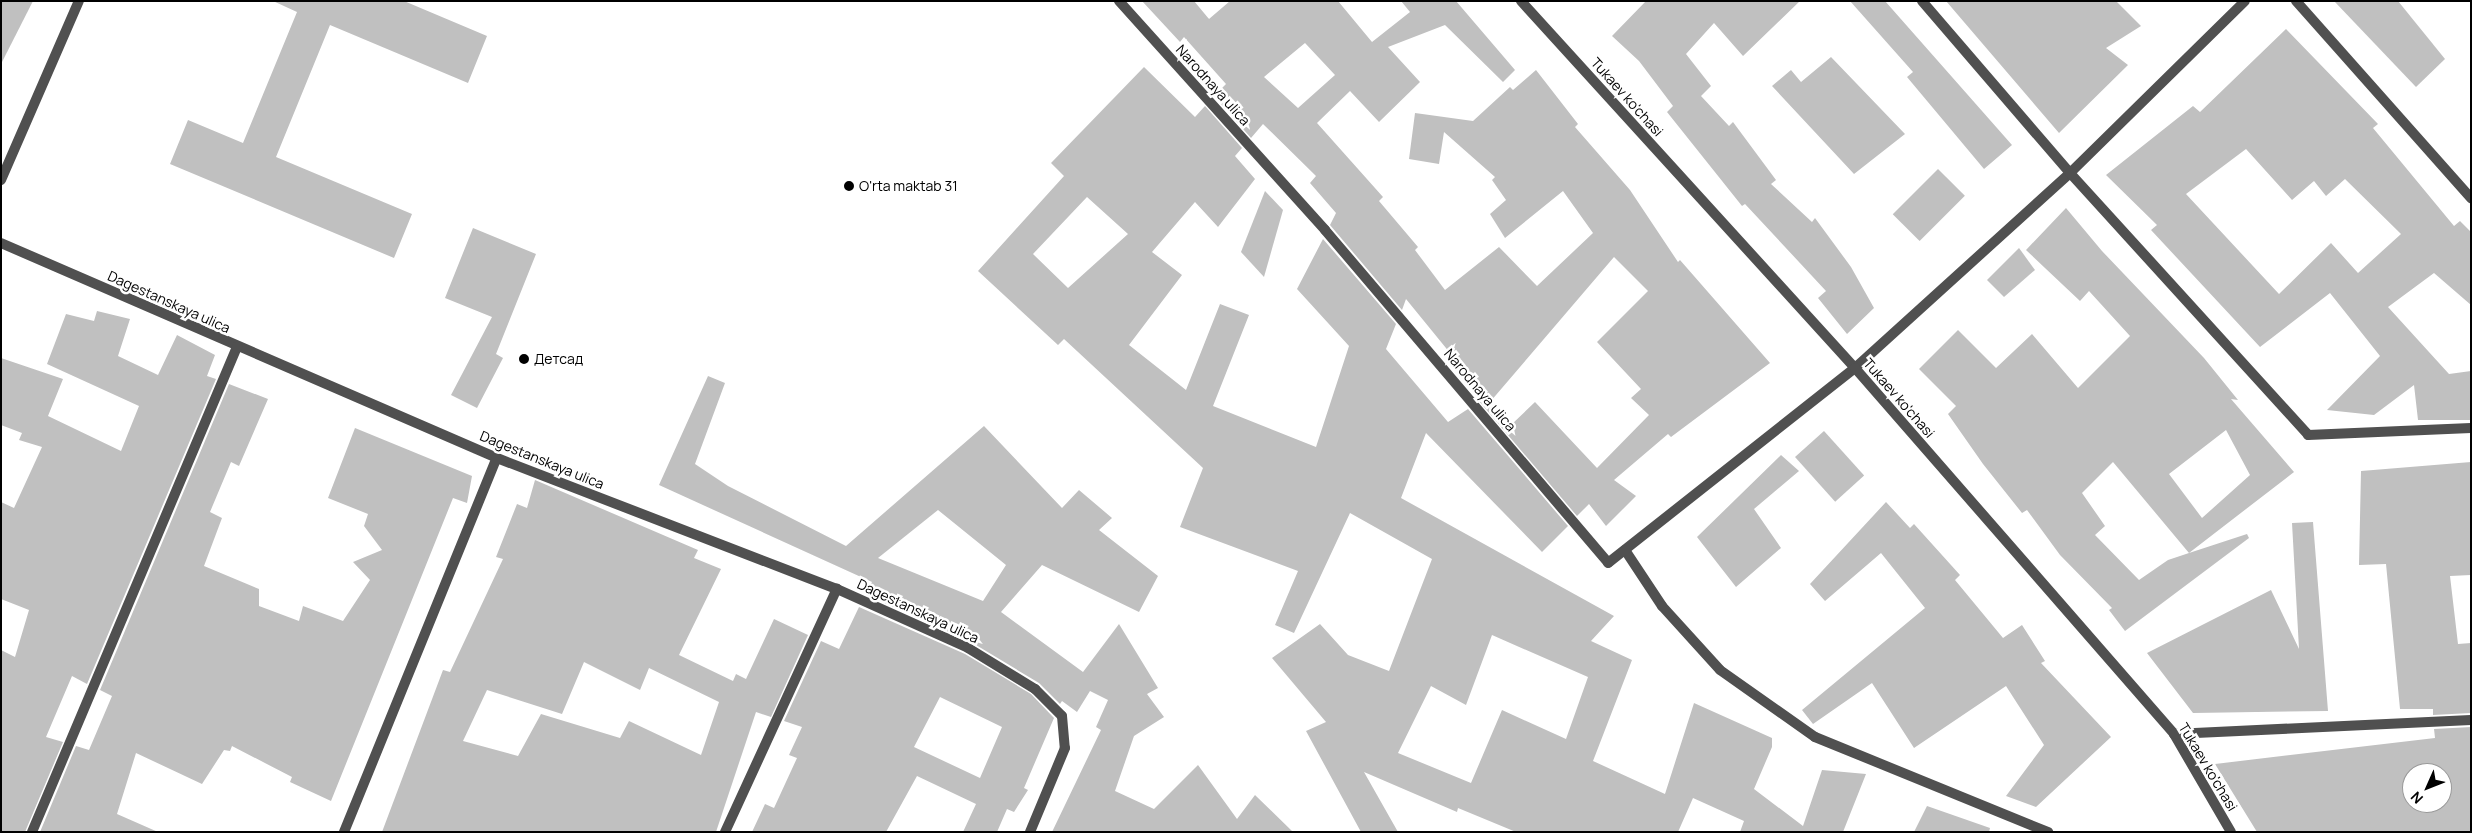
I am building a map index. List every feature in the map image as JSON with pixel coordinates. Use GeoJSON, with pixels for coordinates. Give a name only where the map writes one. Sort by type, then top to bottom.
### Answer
{"type":"FeatureCollection","features":[{"type":"Feature","properties":{"kind":"street"},"geometry":{"type":"LineString","coordinates":[[1,180],[78,1]]}},
{"type":"Feature","properties":{"kind":"street","name":"Narodnaya ulica"},"geometry":{"type":"LineString","coordinates":[[1119,1],[1325,230],[1608,563],[1855,368],[2070,173],[2245,1]]}},
{"type":"Feature","properties":{"kind":"street","name":"Tukaev ko'chasi"},"geometry":{"type":"LineString","coordinates":[[1521,1],[1855,368],[2174,734],[2231,832]]}},
{"type":"Feature","properties":{"kind":"street"},"geometry":{"type":"LineString","coordinates":[[1922,1],[2070,173],[2308,435],[2471,428]]}},
{"type":"Feature","properties":{"kind":"street"},"geometry":{"type":"LineString","coordinates":[[2296,1],[2471,198]]}},
{"type":"Feature","properties":{"kind":"street","name":"Dagestanskaya ulica"},"geometry":{"type":"LineString","coordinates":[[1,243],[237,347],[497,458],[837,589],[968,648],[1035,689],[1062,716],[1065,748],[1030,832]]}},
{"type":"Feature","properties":{"kind":"street"},"geometry":{"type":"LineString","coordinates":[[32,832],[237,347]]}},
{"type":"Feature","properties":{"kind":"street"},"geometry":{"type":"LineString","coordinates":[[344,832],[497,458]]}},
{"type":"Feature","properties":{"kind":"street"},"geometry":{"type":"LineString","coordinates":[[1625,550],[1662,606],[1720,670],[1815,737],[2048,832]]}},
{"type":"Feature","properties":{"kind":"street"},"geometry":{"type":"LineString","coordinates":[[725,832],[837,589]]}},
{"type":"Feature","properties":{"kind":"street"},"geometry":{"type":"LineString","coordinates":[[2174,734],[2471,720]]}},
{"type":"Feature","properties":{"kind":"building"},"geometry":{"type":"Polygon","coordinates":[[[1,1],[33,1],[1,64],[1,1]]]}},
{"type":"Feature","properties":{"kind":"building"},"geometry":{"type":"Polygon","coordinates":[[[273,1],[404,1],[487,36],[468,83],[330,25],[276,157],[412,214],[394,258],[170,164],[188,120],[243,143],[297,12],[273,1]]]}},
{"type":"Feature","properties":{"kind":"building"},"geometry":{"type":"Polygon","coordinates":[[[1142,1],[1194,1],[1209,19],[1230,1],[1338,1],[1372,42],[1410,12],[1401,1],[1456,1],[1515,70],[1503,82],[1445,25],[1388,47],[1420,82],[1379,122],[1350,91],[1317,123],[1383,197],[1379,201],[1418,247],[1415,250],[1445,290],[1499,247],[1537,286],[1593,233],[1563,191],[1505,238],[1490,214],[1506,200],[1492,180],[1495,177],[1444,132],[1439,164],[1409,159],[1415,113],[1473,121],[1510,87],[1513,90],[1536,70],[1578,124],[1575,127],[1630,190],[1678,262],[1680,260],[1770,363],[1671,437],[1668,434],[1614,480],[1636,496],[1606,526],[1589,504],[1577,516],[1479,401],[1483,399],[1511,425],[1535,402],[1597,468],[1649,415],[1631,398],[1641,389],[1597,342],[1648,291],[1614,257],[1490,402],[1406,299],[1402,310],[1330,225],[1336,213],[1310,183],[1316,176],[1263,124],[1251,138],[1214,96],[1226,84],[1184,37],[1180,42],[1142,1]],[[1305,43],[1264,77],[1298,108],[1335,75],[1305,43]]]}},
{"type":"Feature","properties":{"kind":"building"},"geometry":{"type":"Polygon","coordinates":[[[1646,1],[1800,1],[1743,56],[1714,23],[1686,54],[1711,86],[1701,96],[1729,126],[1733,122],[1776,180],[1771,184],[1812,222],[1815,218],[1851,267],[1874,308],[1847,334],[1818,298],[1826,291],[1745,204],[1742,206],[1667,112],[1673,106],[1639,61],[1612,36],[1646,1]]]}},
{"type":"Feature","properties":{"kind":"building"},"geometry":{"type":"Polygon","coordinates":[[[1850,1],[1885,1],[2012,145],[1984,169],[1907,77],[1913,72],[1850,1]]]}},
{"type":"Feature","properties":{"kind":"building"},"geometry":{"type":"Polygon","coordinates":[[[1946,1],[2116,1],[2141,26],[2106,48],[2128,65],[2059,133],[1946,1]]]}},
{"type":"Feature","properties":{"kind":"building"},"geometry":{"type":"Polygon","coordinates":[[[2334,1],[2398,1],[2445,59],[2416,87],[2334,1]]]}},
{"type":"Feature","properties":{"kind":"building"},"geometry":{"type":"Polygon","coordinates":[[[2286,29],[2378,124],[2373,128],[2454,226],[2460,221],[2471,232],[2471,305],[2434,273],[2388,307],[2449,374],[2471,371],[2471,420],[2418,420],[2414,385],[2374,415],[2327,410],[2380,356],[2330,293],[2260,347],[2151,230],[2157,225],[2106,175],[2193,106],[2200,112],[2286,29]],[[2246,149],[2186,194],[2279,294],[2331,243],[2358,273],[2401,234],[2345,179],[2326,196],[2314,181],[2292,200],[2246,149]]]}},
{"type":"Feature","properties":{"kind":"building"},"geometry":{"type":"Polygon","coordinates":[[[1831,57],[1905,134],[1854,174],[1772,86],[1791,70],[1801,82],[1831,57]]]}},
{"type":"Feature","properties":{"kind":"building"},"geometry":{"type":"Polygon","coordinates":[[[1144,67],[1195,117],[1205,106],[1242,148],[1235,156],[1255,179],[1218,227],[1195,202],[1152,252],[1182,275],[1129,345],[1186,390],[1220,304],[1249,315],[1213,406],[1316,447],[1349,346],[1297,289],[1323,239],[1396,324],[1386,349],[1448,422],[1468,409],[1568,526],[1542,552],[1426,433],[1401,498],[1614,616],[1591,641],[1632,660],[1593,761],[1665,794],[1694,703],[1772,738],[1772,747],[1754,789],[1803,826],[1822,770],[1866,774],[1843,832],[1740,832],[1744,821],[1693,798],[1678,832],[1516,832],[1458,808],[1457,812],[1364,772],[1398,832],[1361,832],[1306,731],[1326,722],[1272,658],[1320,624],[1348,655],[1389,671],[1432,559],[1350,513],[1294,633],[1275,625],[1298,571],[1180,527],[1203,468],[1064,339],[1058,345],[978,271],[1064,176],[1051,163],[1144,67]],[[1087,197],[1033,254],[1068,288],[1128,234],[1087,197]],[[1492,635],[1466,705],[1431,686],[1398,753],[1471,783],[1502,710],[1566,739],[1588,677],[1492,635]]]}},
{"type":"Feature","properties":{"kind":"building"},"geometry":{"type":"Polygon","coordinates":[[[1938,169],[1965,196],[1920,241],[1893,214],[1938,169]]]}},
{"type":"Feature","properties":{"kind":"building"},"geometry":{"type":"Polygon","coordinates":[[[1265,191],[1283,210],[1264,277],[1241,252],[1265,191]]]}},
{"type":"Feature","properties":{"kind":"building"},"geometry":{"type":"Polygon","coordinates":[[[2066,208],[2102,251],[2204,358],[2238,400],[2231,399],[2294,472],[2189,553],[2247,534],[2249,538],[2125,631],[2109,610],[2112,608],[2060,555],[2027,510],[2022,513],[1983,464],[1948,414],[1956,406],[1919,369],[1958,330],[1996,368],[2032,334],[2078,388],[2130,336],[2089,291],[2080,301],[2026,250],[2066,208]],[[2226,430],[2169,474],[2202,518],[2250,475],[2226,430]],[[2113,462],[2082,493],[2105,526],[2095,535],[2139,580],[2168,560],[2189,553],[2113,462]]]}},
{"type":"Feature","properties":{"kind":"building"},"geometry":{"type":"Polygon","coordinates":[[[473,228],[536,254],[496,354],[503,358],[477,408],[451,395],[492,317],[445,298],[473,228]]]}},
{"type":"Feature","properties":{"kind":"building"},"geometry":{"type":"Polygon","coordinates":[[[2019,248],[2035,270],[2004,297],[1987,280],[2019,248]]]}},
{"type":"Feature","properties":{"kind":"building"},"geometry":{"type":"Polygon","coordinates":[[[97,311],[130,319],[118,356],[158,375],[177,335],[215,355],[207,376],[216,379],[87,684],[72,676],[46,737],[63,742],[25,832],[1,832],[1,650],[15,657],[29,610],[1,599],[1,502],[14,508],[42,447],[19,440],[22,433],[1,425],[1,358],[63,379],[48,416],[121,451],[139,406],[47,364],[66,314],[94,321],[97,311]]]}},
{"type":"Feature","properties":{"kind":"building"},"geometry":{"type":"Polygon","coordinates":[[[708,376],[725,383],[695,464],[728,486],[846,546],[984,426],[1062,508],[1079,490],[1112,518],[1099,530],[1158,576],[1139,612],[1042,565],[1001,612],[1083,672],[1119,624],[1158,688],[1147,694],[1164,717],[1134,736],[1115,791],[1154,809],[1198,765],[1237,819],[1255,795],[1293,832],[1052,832],[1101,730],[1096,727],[1108,700],[1090,691],[1077,712],[1062,701],[1060,704],[1039,683],[971,642],[865,594],[872,582],[659,485],[708,376]],[[938,510],[878,558],[983,601],[1006,565],[938,510]]]}},
{"type":"Feature","properties":{"kind":"building"},"geometry":{"type":"Polygon","coordinates":[[[229,384],[268,399],[239,466],[231,462],[210,512],[222,518],[204,566],[259,589],[259,606],[299,621],[303,606],[343,621],[370,580],[353,562],[382,550],[364,526],[368,514],[328,498],[355,428],[472,476],[467,503],[453,498],[331,801],[290,782],[292,777],[232,746],[230,751],[224,750],[202,784],[136,753],[117,814],[158,832],[40,832],[76,746],[89,750],[112,696],[100,690],[229,384]]]}},
{"type":"Feature","properties":{"kind":"building"},"geometry":{"type":"Polygon","coordinates":[[[1824,431],[1864,476],[1835,502],[1795,457],[1824,431]]]}},
{"type":"Feature","properties":{"kind":"building"},"geometry":{"type":"Polygon","coordinates":[[[1781,455],[1799,471],[1754,509],[1781,548],[1736,587],[1697,537],[1781,455]]]}},
{"type":"Feature","properties":{"kind":"building"},"geometry":{"type":"Polygon","coordinates":[[[2471,462],[2471,575],[2450,576],[2458,644],[2471,643],[2471,713],[2433,715],[2433,709],[2400,709],[2386,564],[2359,565],[2361,471],[2471,462]]]}},
{"type":"Feature","properties":{"kind":"building"},"geometry":{"type":"Polygon","coordinates":[[[535,480],[698,550],[694,558],[721,569],[679,655],[733,681],[736,674],[746,679],[774,619],[808,635],[771,717],[756,712],[716,832],[382,832],[443,670],[450,672],[503,559],[496,557],[517,504],[527,508],[535,480]],[[584,662],[562,714],[487,690],[463,741],[518,756],[541,714],[620,738],[629,721],[701,755],[719,702],[649,668],[640,690],[584,662]]]}},
{"type":"Feature","properties":{"kind":"building"},"geometry":{"type":"Polygon","coordinates":[[[1886,502],[1910,528],[1914,524],[1960,575],[1955,580],[2003,638],[2022,625],[2045,661],[2041,663],[2111,737],[2036,807],[2006,796],[2044,745],[2006,686],[1914,748],[1872,683],[1813,724],[1802,710],[1925,608],[1881,553],[1825,601],[1810,584],[1886,502]]]}},
{"type":"Feature","properties":{"kind":"building"},"geometry":{"type":"Polygon","coordinates":[[[2313,522],[2328,711],[2193,713],[2147,653],[2271,590],[2299,649],[2292,523],[2313,522]]]}},
{"type":"Feature","properties":{"kind":"building"},"geometry":{"type":"Polygon","coordinates":[[[859,607],[965,654],[1031,694],[1054,718],[1024,788],[1028,790],[1014,812],[1007,809],[997,832],[963,832],[976,804],[917,776],[886,832],[752,832],[765,804],[774,808],[797,758],[789,755],[802,727],[784,721],[821,641],[839,649],[859,607]],[[940,697],[914,747],[980,778],[1002,727],[940,697]]]}},
{"type":"Feature","properties":{"kind":"building"},"geometry":{"type":"Polygon","coordinates":[[[2471,727],[2471,832],[2257,832],[2215,764],[2435,738],[2434,729],[2471,727]]]}},
{"type":"Feature","properties":{"kind":"building"},"geometry":{"type":"Polygon","coordinates":[[[1927,806],[1990,828],[1989,832],[1914,832],[1927,806]]]}},
{"type":"Feature","properties":{"kind":"place","name":"O'rta maktab 31"},"geometry":{"type":"Point","coordinates":[849,186]}},
{"type":"Feature","properties":{"kind":"place","name":"Детсад"},"geometry":{"type":"Point","coordinates":[524,359]}}]}
